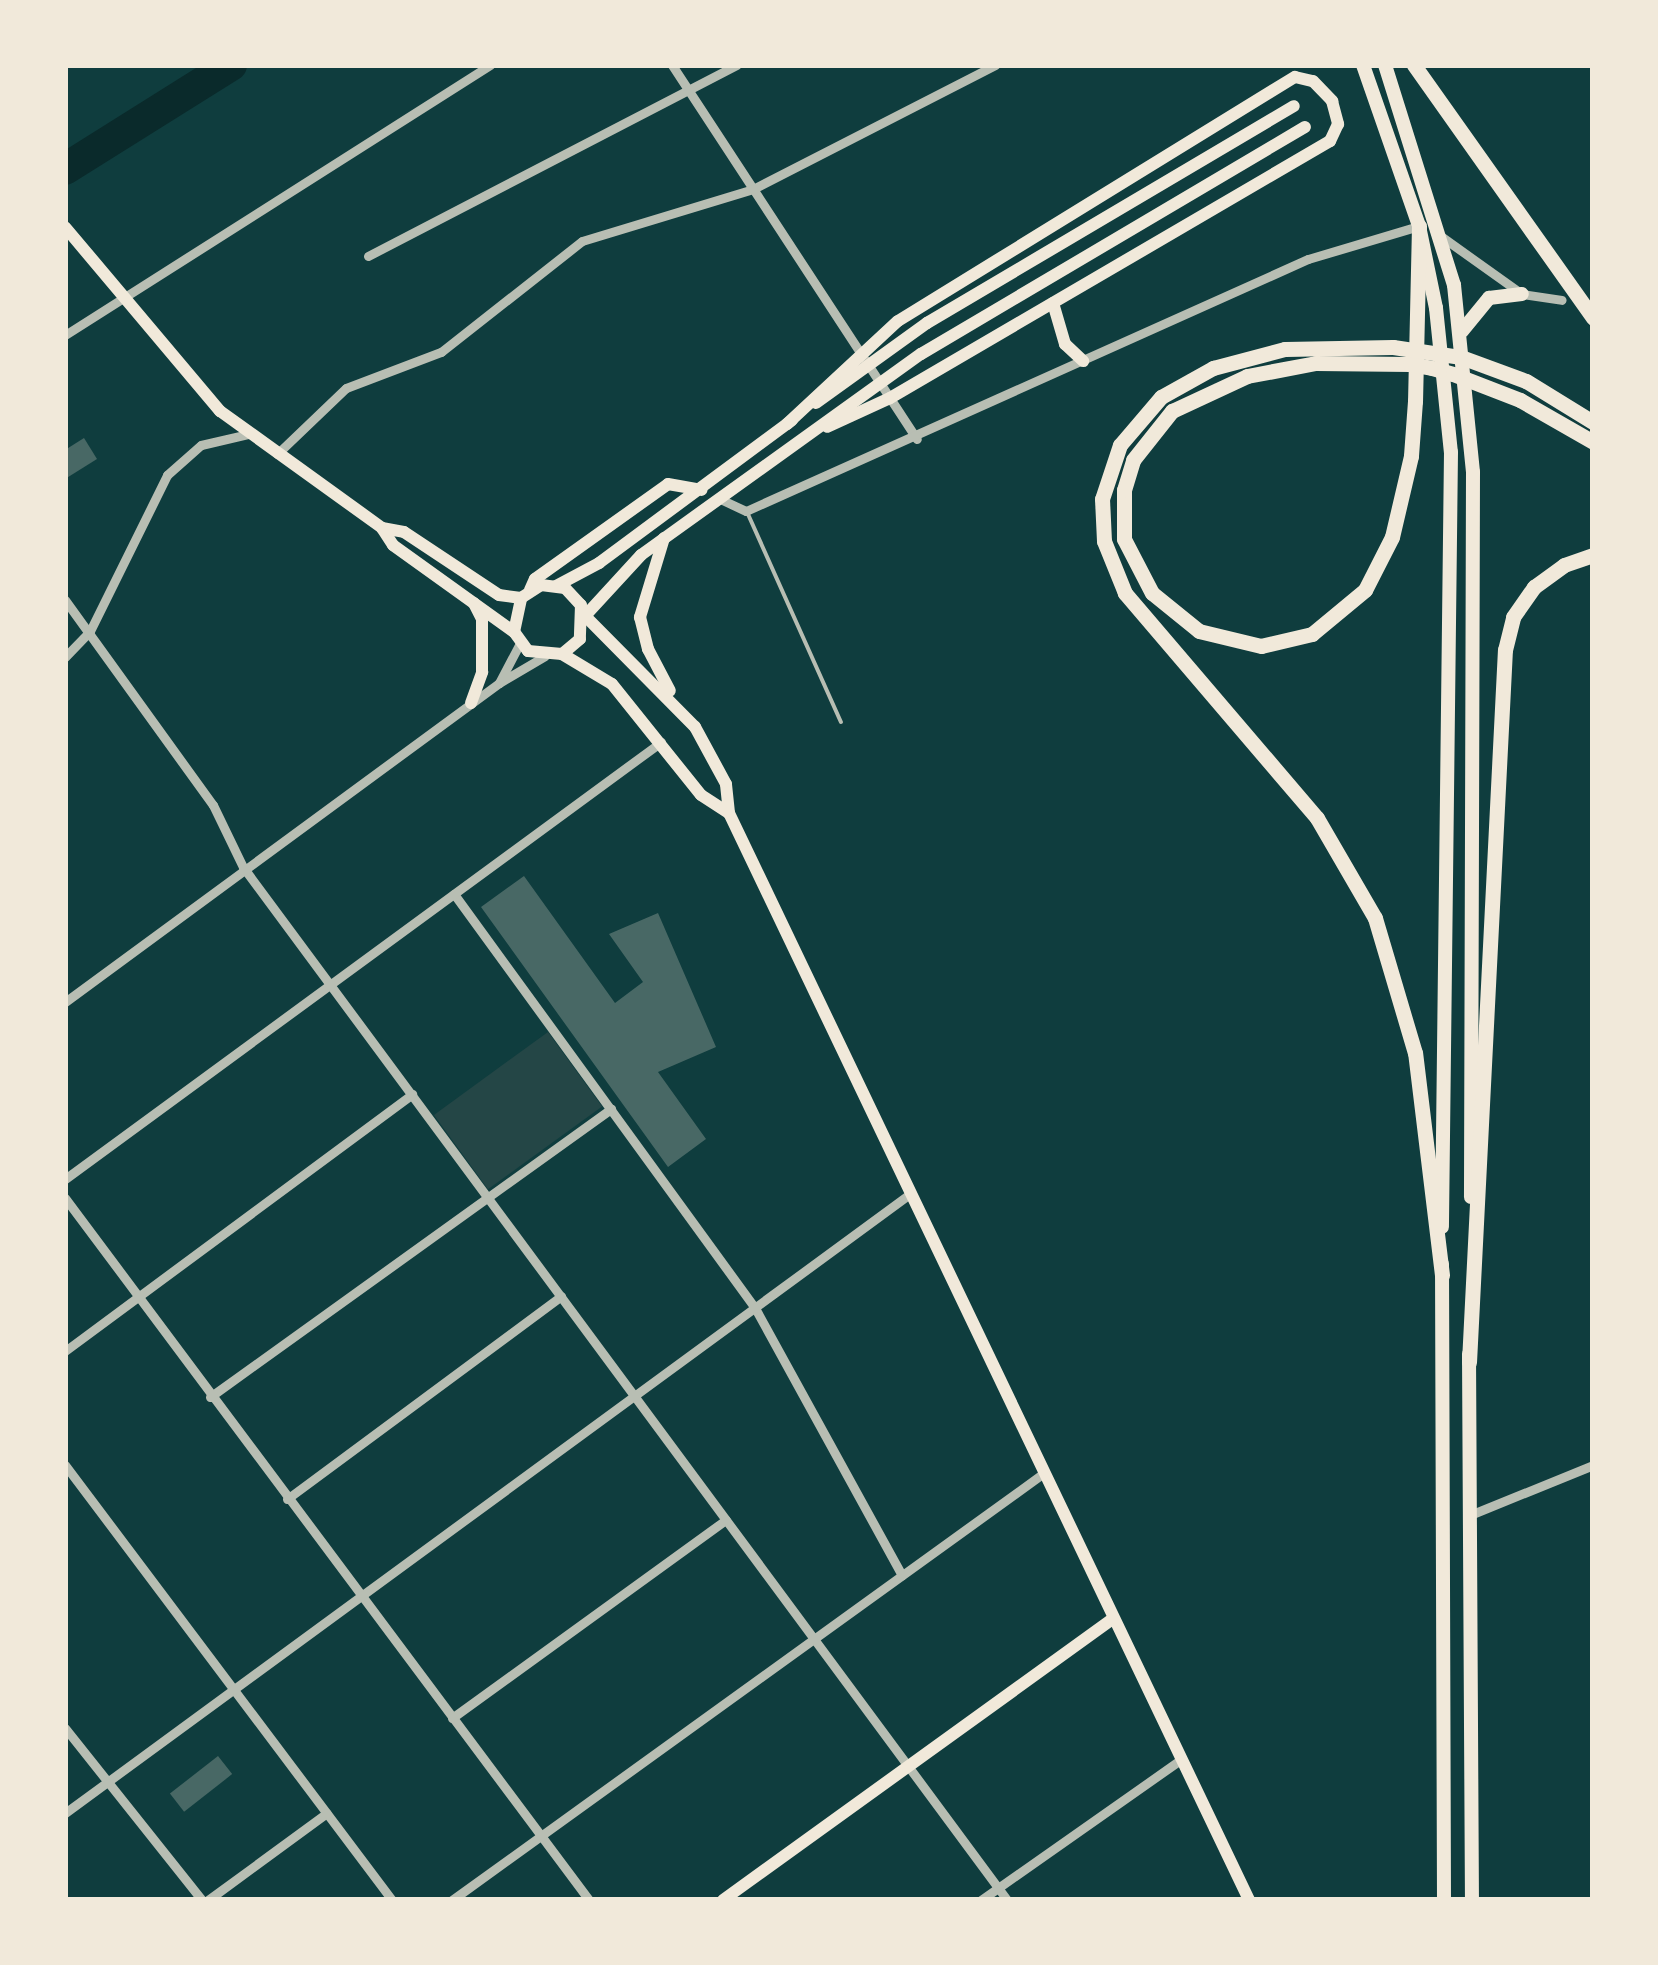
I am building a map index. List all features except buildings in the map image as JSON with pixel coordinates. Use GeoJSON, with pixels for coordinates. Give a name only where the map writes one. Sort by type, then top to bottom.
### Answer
{"type":"FeatureCollection","features":[{"type":"Feature","properties":{"kind":"highway"},"geometry":{"type":"LineString","coordinates":[[1414,65],[1593,318]]}},
{"type":"Feature","properties":{"kind":"highway"},"geometry":{"type":"LineString","coordinates":[[1419,226],[1410,456],[1392,538],[1375,576],[1327,626],[1278,645],[1228,642],[1171,612],[1136,569],[1122,523],[1128,474],[1150,434],[1185,402],[1247,376],[1369,353],[1432,368],[1495,389],[1593,442]]}},
{"type":"Feature","properties":{"kind":"highway"},"geometry":{"type":"LineString","coordinates":[[1442,1275],[1415,1052],[1375,918],[1316,818],[1134,606],[1108,556],[1101,513],[1120,445],[1174,388],[1261,354],[1438,352],[1503,371],[1593,422]]}},
{"type":"Feature","properties":{"kind":"highway"},"geometry":{"type":"LineString","coordinates":[[1469,1362],[1505,650],[1513,617],[1534,587],[1564,564],[1593,555]]}},
{"type":"Feature","properties":{"kind":"main road"},"geometry":{"type":"LineString","coordinates":[[1364,65],[1419,226],[1451,452],[1442,1275],[1444,1900]]}},
{"type":"Feature","properties":{"kind":"main road"},"geometry":{"type":"LineString","coordinates":[[1385,65],[1442,237],[1462,331],[1475,623],[1469,1362],[1472,1900]]}},
{"type":"Feature","properties":{"kind":"main road"},"geometry":{"type":"LineString","coordinates":[[787,424],[861,355],[1295,77],[1314,81],[1332,102],[1338,124],[1330,141],[889,397],[797,440]]}},
{"type":"Feature","properties":{"kind":"main road"},"geometry":{"type":"LineString","coordinates":[[382,528],[404,532],[482,588],[525,594],[556,586],[701,490],[927,323],[1294,106]]}},
{"type":"Feature","properties":{"kind":"main road"},"geometry":{"type":"LineString","coordinates":[[65,228],[183,372],[248,434],[382,528],[394,545],[545,656],[562,654],[580,639],[585,616],[664,538],[920,354],[1305,127]]}},
{"type":"Feature","properties":{"kind":"main road"},"geometry":{"type":"LineString","coordinates":[[1462,331],[1489,298],[1522,294]]}},
{"type":"Feature","properties":{"kind":"main road"},"geometry":{"type":"LineString","coordinates":[[1053,303],[1065,344],[1083,361]]}},
{"type":"Feature","properties":{"kind":"main road"},"geometry":{"type":"LineString","coordinates":[[517,637],[525,594],[534,578],[668,484],[701,490]]}},
{"type":"Feature","properties":{"kind":"main road"},"geometry":{"type":"LineString","coordinates":[[664,538],[640,617],[648,649],[726,784],[730,813],[907,1196],[1110,1621],[1249,1900]]}},
{"type":"Feature","properties":{"kind":"main road"},"geometry":{"type":"LineString","coordinates":[[556,586],[574,595],[611,649],[676,702]]}},
{"type":"Feature","properties":{"kind":"main road"},"geometry":{"type":"LineString","coordinates":[[471,703],[482,672],[482,620],[472,601]]}},
{"type":"Feature","properties":{"kind":"main road"},"geometry":{"type":"LineString","coordinates":[[562,654],[612,684],[702,795],[730,813]]}},
{"type":"Feature","properties":{"kind":"main road"},"geometry":{"type":"LineString","coordinates":[[723,1900],[1110,1621]]}},
{"type":"Feature","properties":{"kind":"street"},"geometry":{"type":"LineString","coordinates":[[65,335],[126,301],[490,65]]}},
{"type":"Feature","properties":{"kind":"street"},"geometry":{"type":"LineString","coordinates":[[672,65],[916,439]]}},
{"type":"Feature","properties":{"kind":"street"},"geometry":{"type":"LineString","coordinates":[[368,256],[736,65]]}},
{"type":"Feature","properties":{"kind":"street"},"geometry":{"type":"LineString","coordinates":[[276,454],[346,388],[440,352],[582,241],[753,189],[995,65]]}},
{"type":"Feature","properties":{"kind":"street"},"geometry":{"type":"LineString","coordinates":[[718,498],[746,511],[916,439],[1308,258],[1419,226],[1442,237],[1522,294],[1562,300]]}},
{"type":"Feature","properties":{"kind":"street"},"geometry":{"type":"LineString","coordinates":[[65,657],[90,631],[167,475],[201,445],[248,434]]}},
{"type":"Feature","properties":{"kind":"street"},"geometry":{"type":"LineString","coordinates":[[65,600],[213,805],[243,867],[1007,1900]]}},
{"type":"Feature","properties":{"kind":"street"},"geometry":{"type":"LineString","coordinates":[[499,683],[517,637]]}},
{"type":"Feature","properties":{"kind":"street"},"geometry":{"type":"LineString","coordinates":[[65,1002],[243,867],[499,683],[545,656]]}},
{"type":"Feature","properties":{"kind":"street"},"geometry":{"type":"LineString","coordinates":[[65,1179],[661,742]]}},
{"type":"Feature","properties":{"kind":"street"},"geometry":{"type":"LineString","coordinates":[[454,894],[755,1308],[902,1575]]}},
{"type":"Feature","properties":{"kind":"street"},"geometry":{"type":"LineString","coordinates":[[65,1352],[412,1094]]}},
{"type":"Feature","properties":{"kind":"street"},"geometry":{"type":"LineString","coordinates":[[210,1397],[610,1109]]}},
{"type":"Feature","properties":{"kind":"street"},"geometry":{"type":"LineString","coordinates":[[65,1813],[907,1196]]}},
{"type":"Feature","properties":{"kind":"street"},"geometry":{"type":"LineString","coordinates":[[65,1198],[589,1900]]}},
{"type":"Feature","properties":{"kind":"street"},"geometry":{"type":"LineString","coordinates":[[287,1499],[560,1296]]}},
{"type":"Feature","properties":{"kind":"street"},"geometry":{"type":"LineString","coordinates":[[65,1465],[392,1900]]}},
{"type":"Feature","properties":{"kind":"street"},"geometry":{"type":"LineString","coordinates":[[1470,1516],[1593,1465]]}},
{"type":"Feature","properties":{"kind":"street"},"geometry":{"type":"LineString","coordinates":[[452,1900],[1041,1475]]}},
{"type":"Feature","properties":{"kind":"street"},"geometry":{"type":"LineString","coordinates":[[452,1718],[726,1520]]}},
{"type":"Feature","properties":{"kind":"street"},"geometry":{"type":"LineString","coordinates":[[65,1728],[205,1900],[327,1812]]}},
{"type":"Feature","properties":{"kind":"street"},"geometry":{"type":"LineString","coordinates":[[981,1900],[1180,1760]]}},
{"type":"Feature","properties":{"kind":"lane"},"geometry":{"type":"LineString","coordinates":[[746,511],[841,722]]}},
{"type":"Feature","properties":{"kind":"shaded area"},"geometry":{"type":"Polygon","coordinates":[[[548,1032],[602,1106],[488,1189],[434,1115],[548,1032]]]}},
{"type":"Feature","properties":{"kind":"waterway"},"geometry":{"type":"LineString","coordinates":[[65,169],[231,65]]}}]}
